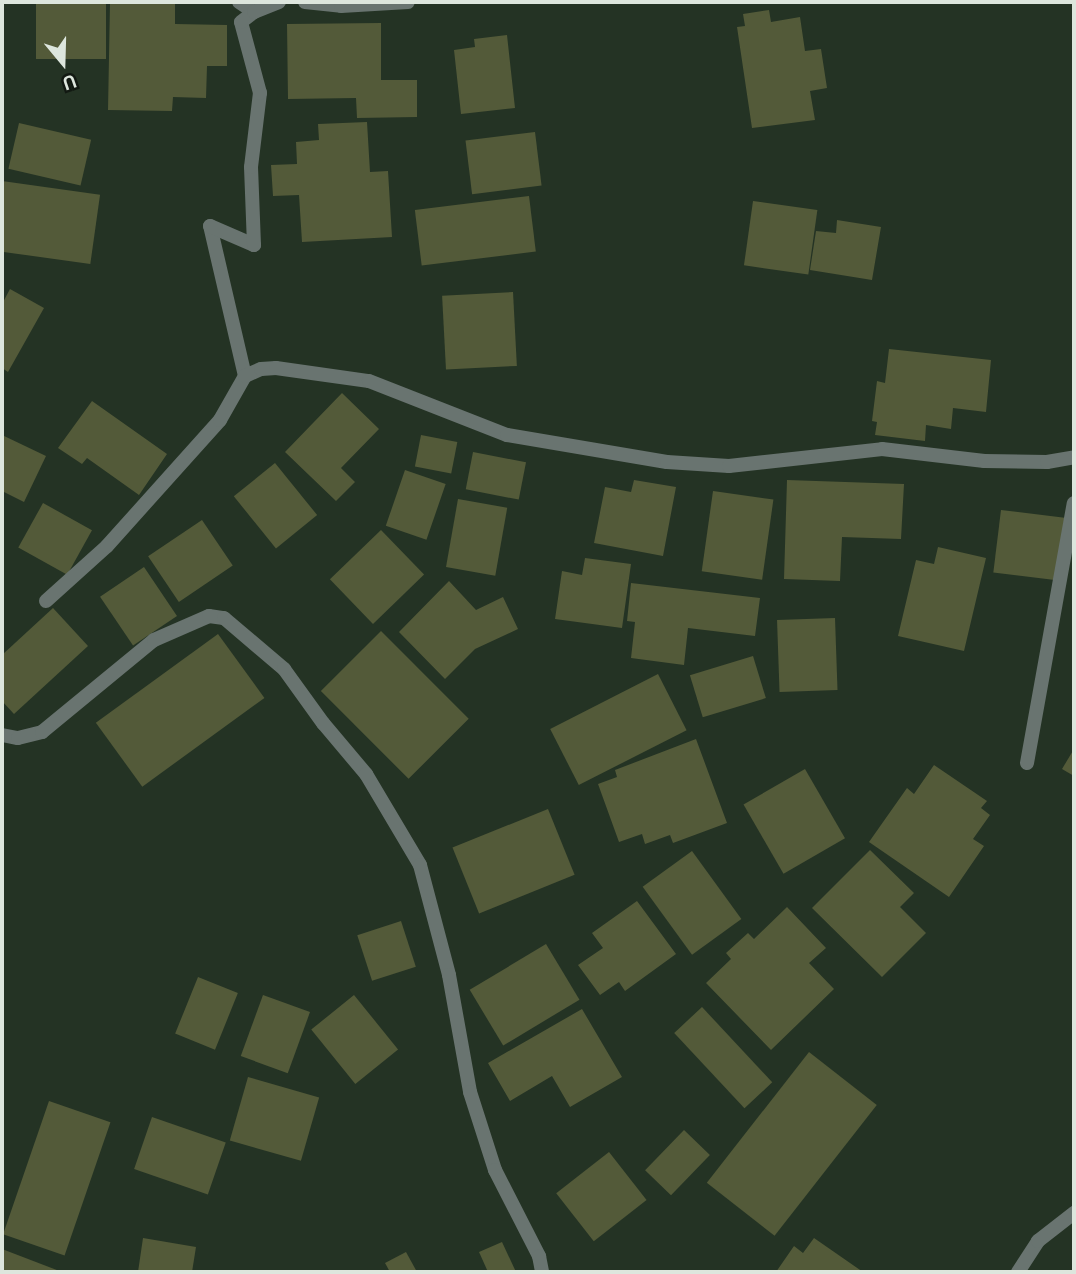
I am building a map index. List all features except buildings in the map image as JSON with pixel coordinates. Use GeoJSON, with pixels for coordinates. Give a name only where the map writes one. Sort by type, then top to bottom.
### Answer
{"type":"FeatureCollection","features":[{"type":"Feature","properties":{"kind":"street"},"geometry":{"type":"LineString","coordinates":[[239,2],[254,12]]}},
{"type":"Feature","properties":{"kind":"street"},"geometry":{"type":"LineString","coordinates":[[245,376],[210,226],[254,245],[251,167],[260,93],[241,22],[254,12],[279,2]]}},
{"type":"Feature","properties":{"kind":"street"},"geometry":{"type":"LineString","coordinates":[[305,2],[341,6],[408,2]]}},
{"type":"Feature","properties":{"kind":"street"},"geometry":{"type":"LineString","coordinates":[[46,601],[107,546],[220,420],[245,376],[261,369],[276,368],[369,381],[508,435],[667,462],[729,466],[882,449],[984,461],[1047,462],[1074,457]]}},
{"type":"Feature","properties":{"kind":"street"},"geometry":{"type":"LineString","coordinates":[[1027,763],[1074,503]]}},
{"type":"Feature","properties":{"kind":"street"},"geometry":{"type":"LineString","coordinates":[[2,735],[18,738],[42,732],[154,640],[209,616],[224,618],[284,669],[323,723],[366,774],[420,865],[449,975],[470,1092],[495,1170],[539,1256],[542,1272]]}},
{"type":"Feature","properties":{"kind":"street"},"geometry":{"type":"LineString","coordinates":[[1018,1272],[1038,1241],[1074,1215]]}}]}
